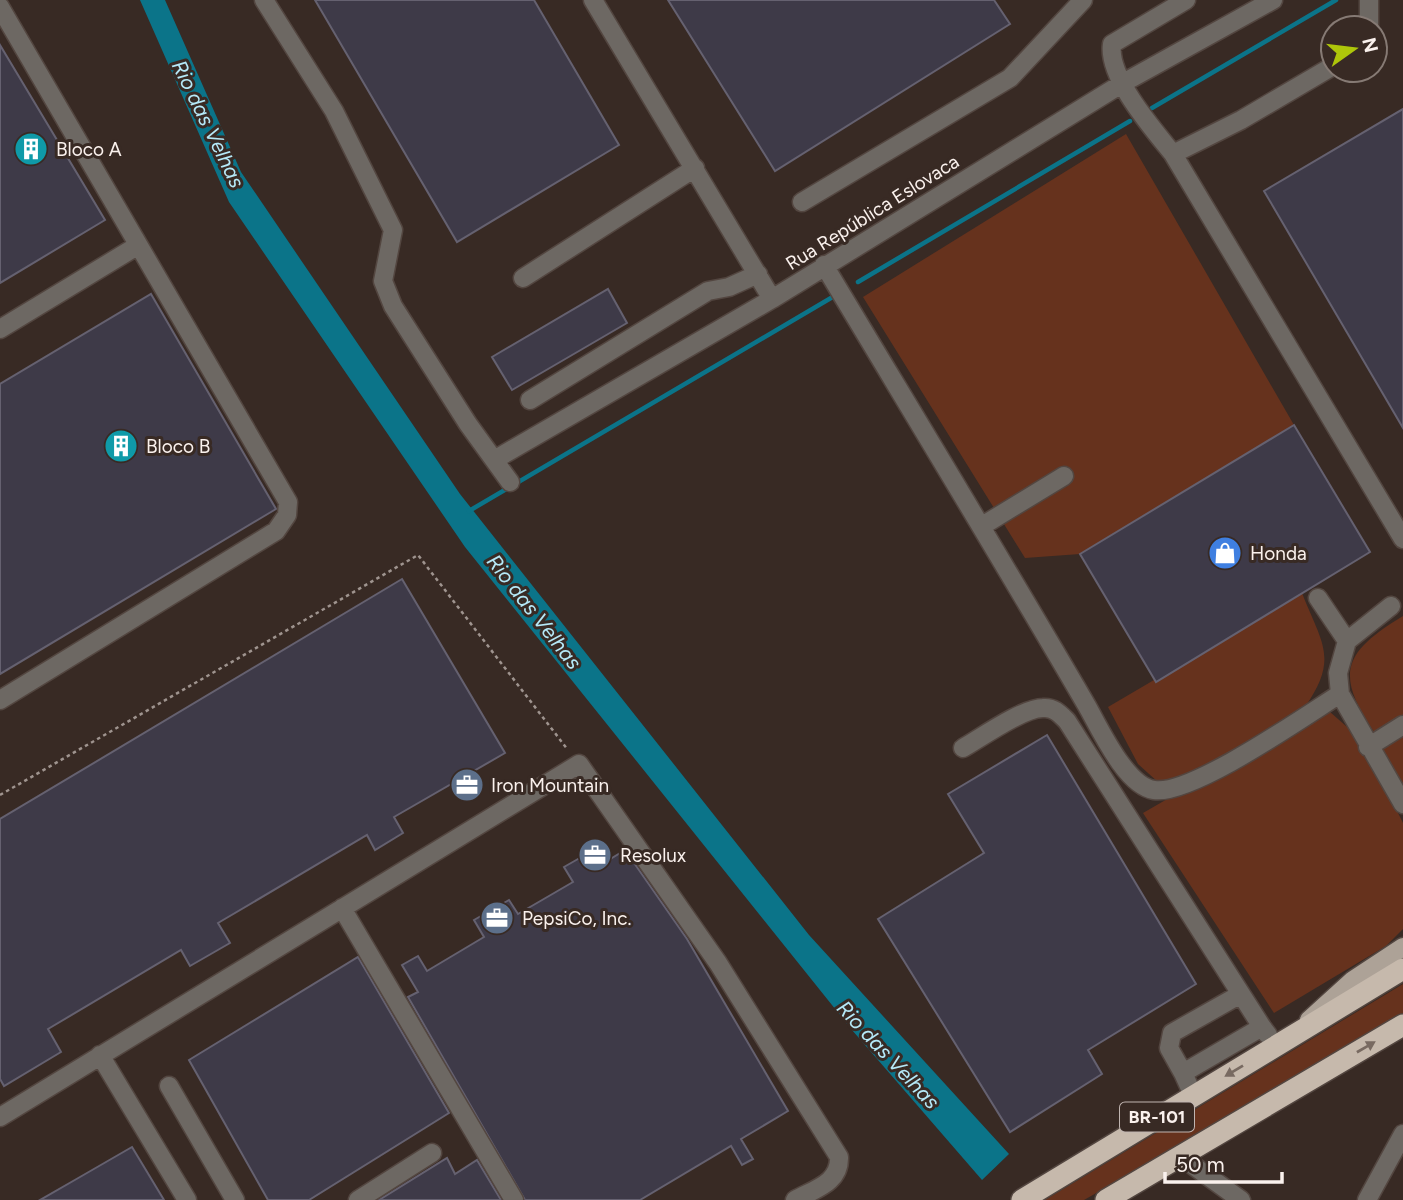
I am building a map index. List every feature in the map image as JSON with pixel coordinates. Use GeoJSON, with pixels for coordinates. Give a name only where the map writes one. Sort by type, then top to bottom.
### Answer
{"type":"FeatureCollection","features":[{"type":"Feature","properties":{"kind":"highway","name":"BR-101"},"geometry":{"type":"LineString","coordinates":[[1022,1200],[1403,969]]}},
{"type":"Feature","properties":{"kind":"highway","name":"BR-101"},"geometry":{"type":"LineString","coordinates":[[1106,1200],[1403,1025]]}},
{"type":"Feature","properties":{"kind":"main road"},"geometry":{"type":"LineString","coordinates":[[1285,1041],[1353,980],[1403,947]]}},
{"type":"Feature","properties":{"kind":"street"},"geometry":{"type":"LineString","coordinates":[[264,0],[334,111],[393,230],[383,281],[393,306],[468,424],[510,482]]}},
{"type":"Feature","properties":{"kind":"street"},"geometry":{"type":"LineString","coordinates":[[593,0],[772,299]]}},
{"type":"Feature","properties":{"kind":"street"},"geometry":{"type":"LineString","coordinates":[[802,202],[1010,78],[1083,0]]}},
{"type":"Feature","properties":{"kind":"street"},"geometry":{"type":"LineString","coordinates":[[1186,0],[1112,44],[1115,67],[1123,83],[1173,154],[1403,539]]}},
{"type":"Feature","properties":{"kind":"street","name":"Rua República Eslovaca"},"geometry":{"type":"LineString","coordinates":[[494,460],[772,299],[1123,83],[1273,0]]}},
{"type":"Feature","properties":{"kind":"street"},"geometry":{"type":"LineString","coordinates":[[0,7],[288,502],[288,515],[276,531],[0,700]]}},
{"type":"Feature","properties":{"kind":"street"},"geometry":{"type":"LineString","coordinates":[[1173,154],[1241,120],[1319,74]]}},
{"type":"Feature","properties":{"kind":"street"},"geometry":{"type":"LineString","coordinates":[[523,278],[695,168]]}},
{"type":"Feature","properties":{"kind":"street"},"geometry":{"type":"LineString","coordinates":[[0,329],[137,246]]}},
{"type":"Feature","properties":{"kind":"street"},"geometry":{"type":"LineString","coordinates":[[824,265],[1109,743],[1127,771],[1146,789],[1171,790],[1189,785],[1340,694]]}},
{"type":"Feature","properties":{"kind":"street"},"geometry":{"type":"LineString","coordinates":[[530,400],[708,290],[729,287],[758,274]]}},
{"type":"Feature","properties":{"kind":"street"},"geometry":{"type":"LineString","coordinates":[[982,526],[1064,476]]}},
{"type":"Feature","properties":{"kind":"street"},"geometry":{"type":"LineString","coordinates":[[1318,598],[1347,641]]}},
{"type":"Feature","properties":{"kind":"street"},"geometry":{"type":"LineString","coordinates":[[1391,606],[1347,641],[1338,673],[1340,694],[1402,805]]}},
{"type":"Feature","properties":{"kind":"street"},"geometry":{"type":"LineString","coordinates":[[963,748],[1030,711],[1043,708],[1056,710],[1067,721],[1262,1027],[1285,1041]]}},
{"type":"Feature","properties":{"kind":"street"},"geometry":{"type":"LineString","coordinates":[[1368,747],[1403,725]]}},
{"type":"Feature","properties":{"kind":"street"},"geometry":{"type":"LineString","coordinates":[[0,1117],[579,765],[718,963],[839,1157],[840,1168],[833,1179],[795,1200]]}},
{"type":"Feature","properties":{"kind":"street"},"geometry":{"type":"LineString","coordinates":[[342,908],[514,1200]]}},
{"type":"Feature","properties":{"kind":"street"},"geometry":{"type":"LineString","coordinates":[[1193,1095],[1169,1048],[1172,1033],[1241,994]]}},
{"type":"Feature","properties":{"kind":"street"},"geometry":{"type":"LineString","coordinates":[[1183,1073],[1262,1027]]}},
{"type":"Feature","properties":{"kind":"street"},"geometry":{"type":"LineString","coordinates":[[100,1055],[187,1200]]}},
{"type":"Feature","properties":{"kind":"street"},"geometry":{"type":"LineString","coordinates":[[169,1086],[235,1200]]}},
{"type":"Feature","properties":{"kind":"street"},"geometry":{"type":"LineString","coordinates":[[1367,1200],[1403,1134]]}},
{"type":"Feature","properties":{"kind":"street"},"geometry":{"type":"LineString","coordinates":[[358,1200],[432,1153]]}},
{"type":"Feature","properties":{"kind":"street"},"geometry":{"type":"LineString","coordinates":[[1180,1156],[1241,1200]]}},
{"type":"Feature","properties":{"kind":"path"},"geometry":{"type":"LineString","coordinates":[[0,795],[418,555],[579,765]]}},
{"type":"Feature","properties":{"kind":"shaded area"},"geometry":{"type":"Polygon","coordinates":[[[1126,134],[1294,425],[1080,554],[1025,558],[863,297],[1126,134]]]}},
{"type":"Feature","properties":{"kind":"shaded area"},"geometry":{"type":"Polygon","coordinates":[[[1302,593],[1324,651],[1322,676],[1305,707],[1322,705],[1362,740],[1403,823],[1403,929],[1386,946],[1274,1013],[1143,813],[1188,787],[1159,783],[1138,764],[1108,707],[1302,593]]]}},
{"type":"Feature","properties":{"kind":"shaded area"},"geometry":{"type":"Polygon","coordinates":[[[1403,616],[1403,716],[1374,732],[1353,694],[1351,665],[1368,641],[1403,616]]]}},
{"type":"Feature","properties":{"kind":"shaded area"},"geometry":{"type":"Polygon","coordinates":[[[1403,731],[1403,783],[1381,752],[1383,743],[1403,731]]]}},
{"type":"Feature","properties":{"kind":"shaded area"},"geometry":{"type":"Polygon","coordinates":[[[1403,984],[1403,1019],[1084,1200],[1045,1200],[1403,984]]]}},
{"type":"Feature","properties":{"kind":"water","name":"Rio das Velhas"},"geometry":{"type":"Polygon","coordinates":[[[140,0],[165,0],[241,172],[460,494],[809,935],[1009,1154],[982,1180],[852,1030],[465,547],[229,202],[140,0]]]}},
{"type":"Feature","properties":{"kind":"building"},"geometry":{"type":"Polygon","coordinates":[[[315,0],[534,0],[619,145],[457,242],[315,0]]]}},
{"type":"Feature","properties":{"kind":"building"},"geometry":{"type":"Polygon","coordinates":[[[668,0],[994,0],[1010,24],[775,171],[668,0]]]}},
{"type":"Feature","properties":{"kind":"building","name":"Bloco A"},"geometry":{"type":"Polygon","coordinates":[[[0,45],[105,220],[0,283],[0,45]]]}},
{"type":"Feature","properties":{"kind":"building"},"geometry":{"type":"Polygon","coordinates":[[[1403,109],[1403,428],[1264,191],[1403,109]]]}},
{"type":"Feature","properties":{"kind":"building"},"geometry":{"type":"Polygon","coordinates":[[[608,289],[627,323],[512,390],[492,357],[608,289]]]}},
{"type":"Feature","properties":{"kind":"building","name":"Bloco B"},"geometry":{"type":"Polygon","coordinates":[[[151,294],[276,509],[0,674],[0,384],[151,294]]]}},
{"type":"Feature","properties":{"kind":"building","name":"Honda"},"geometry":{"type":"Polygon","coordinates":[[[1294,425],[1370,552],[1156,682],[1080,554],[1294,425]]]}},
{"type":"Feature","properties":{"kind":"building"},"geometry":{"type":"Polygon","coordinates":[[[402,579],[505,753],[394,817],[403,833],[375,850],[367,835],[218,923],[230,943],[190,966],[181,950],[48,1029],[61,1052],[4,1086],[0,1079],[0,819],[402,579]]]}},
{"type":"Feature","properties":{"kind":"building"},"geometry":{"type":"Polygon","coordinates":[[[1047,735],[1196,984],[1088,1050],[1102,1074],[1010,1132],[878,919],[984,853],[948,794],[1047,735]]]}},
{"type":"Feature","properties":{"kind":"building"},"geometry":{"type":"Polygon","coordinates":[[[599,847],[607,861],[625,850],[687,939],[788,1111],[741,1139],[753,1159],[742,1165],[731,1146],[640,1200],[525,1200],[408,997],[418,992],[402,965],[418,956],[427,971],[484,937],[474,920],[509,900],[518,914],[573,882],[564,867],[599,847]]]}},
{"type":"Feature","properties":{"kind":"building"},"geometry":{"type":"Polygon","coordinates":[[[358,957],[449,1113],[309,1200],[268,1200],[189,1060],[358,957]]]}},
{"type":"Feature","properties":{"kind":"building"},"geometry":{"type":"Polygon","coordinates":[[[132,1147],[164,1200],[40,1200],[80,1177],[132,1147]]]}},
{"type":"Feature","properties":{"kind":"building"},"geometry":{"type":"Polygon","coordinates":[[[447,1158],[455,1174],[477,1160],[501,1200],[379,1200],[447,1158]]]}},
{"type":"Feature","properties":{"kind":"waterway"},"geometry":{"type":"LineString","coordinates":[[1152,108],[1336,0]]}},
{"type":"Feature","properties":{"kind":"waterway"},"geometry":{"type":"LineString","coordinates":[[858,282],[1130,121]]}},
{"type":"Feature","properties":{"kind":"waterway"},"geometry":{"type":"LineString","coordinates":[[469,511],[836,295]]}},
{"type":"Feature","properties":{"kind":"place","name":"Bloco A"},"geometry":{"type":"Point","coordinates":[31,149]}},
{"type":"Feature","properties":{"kind":"place","name":"Bloco B"},"geometry":{"type":"Point","coordinates":[121,446]}},
{"type":"Feature","properties":{"kind":"place","name":"Honda"},"geometry":{"type":"Point","coordinates":[1225,553]}},
{"type":"Feature","properties":{"kind":"place","name":"Iron Mountain"},"geometry":{"type":"Point","coordinates":[467,785]}},
{"type":"Feature","properties":{"kind":"place","name":"Resolux"},"geometry":{"type":"Point","coordinates":[595,855]}},
{"type":"Feature","properties":{"kind":"place","name":"PepsiCo, Inc."},"geometry":{"type":"Point","coordinates":[497,918]}}]}
